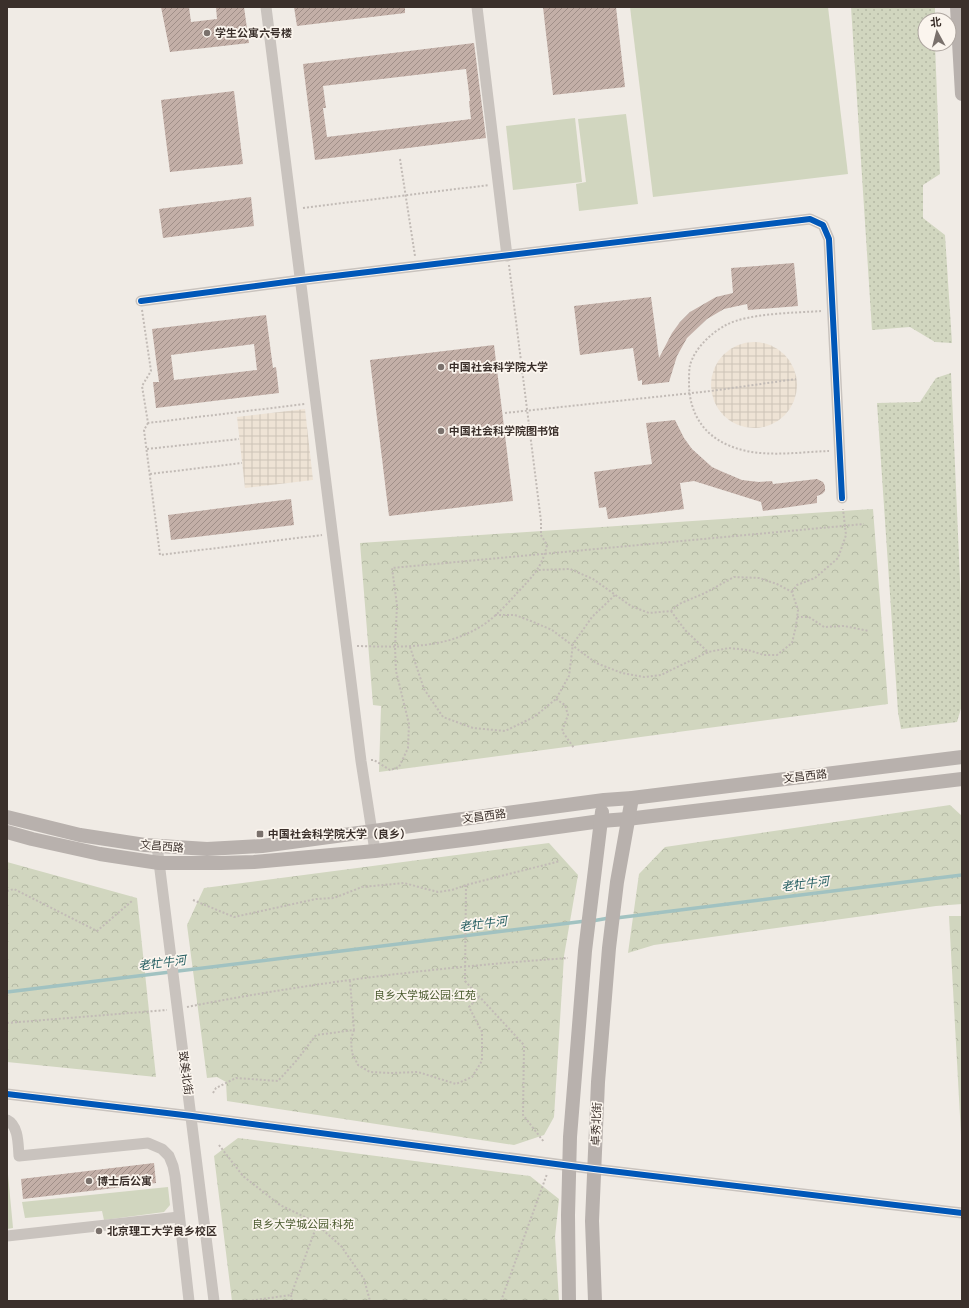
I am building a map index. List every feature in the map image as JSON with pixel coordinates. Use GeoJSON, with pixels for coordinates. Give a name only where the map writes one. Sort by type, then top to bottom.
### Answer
{"type":"FeatureCollection","features":[{"type":"Feature","properties":{"kind":"main road"},"geometry":{"type":"LineString","coordinates":[[957,7],[962,94]]}},
{"type":"Feature","properties":{"kind":"main road","name":"文昌西路"},"geometry":{"type":"LineString","coordinates":[[7,817],[80,835],[145,845],[208,849],[247,847],[604,800],[632,798],[962,757]]}},
{"type":"Feature","properties":{"kind":"main road","name":"文昌西路"},"geometry":{"type":"LineString","coordinates":[[7,832],[100,854],[159,863],[254,862],[375,851],[471,840],[601,821],[962,779]]}},
{"type":"Feature","properties":{"kind":"main road","name":"卓秀北街"},"geometry":{"type":"LineString","coordinates":[[595,1301],[592,1221],[598,1082],[609,948],[617,882],[627,819],[632,798]]}},
{"type":"Feature","properties":{"kind":"main road"},"geometry":{"type":"LineString","coordinates":[[570,1301],[568,1215],[570,1137],[585,951],[592,885],[604,800]]}},
{"type":"Feature","properties":{"kind":"street"},"geometry":{"type":"LineString","coordinates":[[266,7],[361,761],[375,851]]}},
{"type":"Feature","properties":{"kind":"street"},"geometry":{"type":"LineString","coordinates":[[477,7],[508,256]]}},
{"type":"Feature","properties":{"kind":"street"},"geometry":{"type":"LineString","coordinates":[[141,301],[301,280],[810,219],[823,225],[829,239],[842,498]]}},
{"type":"Feature","properties":{"kind":"street","name":"致美北街"},"geometry":{"type":"LineString","coordinates":[[157,846],[214,1301]]}},
{"type":"Feature","properties":{"kind":"street"},"geometry":{"type":"LineString","coordinates":[[7,1094],[192,1116],[569,1166],[962,1213]]}},
{"type":"Feature","properties":{"kind":"street"},"geometry":{"type":"LineString","coordinates":[[7,1120],[16,1130],[19,1156],[138,1143],[148,1143],[162,1149],[169,1156],[175,1176],[189,1301]]}},
{"type":"Feature","properties":{"kind":"street"},"geometry":{"type":"LineString","coordinates":[[7,1236],[179,1217]]}},
{"type":"Feature","properties":{"kind":"path"},"geometry":{"type":"LineString","coordinates":[[400,158],[416,266]]}},
{"type":"Feature","properties":{"kind":"path"},"geometry":{"type":"LineString","coordinates":[[292,210],[499,184]]}},
{"type":"Feature","properties":{"kind":"path"},"geometry":{"type":"LineString","coordinates":[[347,646],[410,646],[441,643],[463,635],[487,622],[513,598],[538,570],[545,554],[547,545],[541,535],[541,521],[528,411],[508,256]]}},
{"type":"Feature","properties":{"kind":"path"},"geometry":{"type":"LineString","coordinates":[[141,301],[151,372],[142,386],[148,423],[144,430],[160,555],[333,534]]}},
{"type":"Feature","properties":{"kind":"path"},"geometry":{"type":"LineString","coordinates":[[832,310],[747,317],[726,325],[711,335],[696,354],[690,365],[689,393],[693,410],[702,427],[713,438],[729,446],[750,452],[776,453],[839,451]]}},
{"type":"Feature","properties":{"kind":"path"},"geometry":{"type":"LineString","coordinates":[[505,414],[712,391],[796,379]]}},
{"type":"Feature","properties":{"kind":"path"},"geometry":{"type":"LineString","coordinates":[[148,423],[316,403]]}},
{"type":"Feature","properties":{"kind":"path"},"geometry":{"type":"LineString","coordinates":[[147,449],[239,439]]}},
{"type":"Feature","properties":{"kind":"path"},"geometry":{"type":"LineString","coordinates":[[150,474],[242,463]]}},
{"type":"Feature","properties":{"kind":"path"},"geometry":{"type":"LineString","coordinates":[[792,592],[797,585],[815,578],[838,558],[846,535],[842,498]]}},
{"type":"Feature","properties":{"kind":"path"},"geometry":{"type":"LineString","coordinates":[[361,761],[374,760],[390,770],[399,767],[408,748],[409,724],[396,671],[395,647],[397,605],[392,568],[864,524]]}},
{"type":"Feature","properties":{"kind":"path"},"geometry":{"type":"LineString","coordinates":[[495,615],[515,616],[531,621],[552,630],[573,644],[596,663],[622,673],[644,677],[661,675],[708,652],[728,648],[748,650],[764,655],[777,655],[792,643],[798,610],[792,592],[777,584],[759,578],[734,577],[705,594],[679,604],[671,611],[648,613],[631,606],[593,579],[570,569],[538,570]]}},
{"type":"Feature","properties":{"kind":"path"},"geometry":{"type":"LineString","coordinates":[[410,646],[424,689],[443,717],[473,728],[505,731],[534,717],[556,699],[569,676],[573,644],[592,617],[615,596]]}},
{"type":"Feature","properties":{"kind":"path"},"geometry":{"type":"LineString","coordinates":[[671,611],[685,630],[708,652]]}},
{"type":"Feature","properties":{"kind":"path"},"geometry":{"type":"LineString","coordinates":[[797,617],[809,617],[824,627],[844,626],[869,631]]}},
{"type":"Feature","properties":{"kind":"path"},"geometry":{"type":"LineString","coordinates":[[556,699],[565,705],[568,716],[562,731],[574,748]]}},
{"type":"Feature","properties":{"kind":"path"},"geometry":{"type":"LineString","coordinates":[[192,900],[234,917],[316,899],[334,898],[362,887],[404,882],[438,892],[452,890],[560,861]]}},
{"type":"Feature","properties":{"kind":"path"},"geometry":{"type":"LineString","coordinates":[[466,885],[465,981],[524,1045],[523,1115],[544,1142]]}},
{"type":"Feature","properties":{"kind":"path"},"geometry":{"type":"LineString","coordinates":[[7,891],[14,889],[98,931],[132,901]]}},
{"type":"Feature","properties":{"kind":"path"},"geometry":{"type":"LineString","coordinates":[[7,1023],[177,1006],[466,966],[568,958]]}},
{"type":"Feature","properties":{"kind":"path"},"geometry":{"type":"LineString","coordinates":[[350,981],[354,1030],[351,1039],[352,1053],[358,1065],[370,1072],[418,1072],[456,1084],[472,1077],[482,1061],[482,1032],[469,1007],[479,997]]}},
{"type":"Feature","properties":{"kind":"path"},"geometry":{"type":"LineString","coordinates":[[213,1093],[216,1088],[236,1078],[278,1081],[297,1060],[316,1035],[354,1030]]}},
{"type":"Feature","properties":{"kind":"path"},"geometry":{"type":"LineString","coordinates":[[219,1145],[243,1176],[280,1205],[313,1221],[341,1246],[364,1279],[370,1301]]}},
{"type":"Feature","properties":{"kind":"path"},"geometry":{"type":"LineString","coordinates":[[501,1301],[551,1163]]}},
{"type":"Feature","properties":{"kind":"path"},"geometry":{"type":"LineString","coordinates":[[292,1301],[291,1295],[317,1225]]}},
{"type":"Feature","properties":{"kind":"path"},"geometry":{"type":"LineString","coordinates":[[248,1301],[291,1295]]}},
{"type":"Feature","properties":{"kind":"green space"},"geometry":{"type":"Polygon","coordinates":[[[630,7],[828,7],[848,174],[653,197],[630,7]]]}},
{"type":"Feature","properties":{"kind":"green space"},"geometry":{"type":"Polygon","coordinates":[[[851,7],[935,7],[935,12],[917,12],[917,52],[935,52],[940,174],[923,185],[923,218],[945,235],[952,343],[935,342],[910,327],[872,330],[851,7]]]}},
{"type":"Feature","properties":{"kind":"green space"},"geometry":{"type":"Polygon","coordinates":[[[626,114],[638,204],[579,211],[576,184],[586,182],[578,119],[626,114]]]}},
{"type":"Feature","properties":{"kind":"green space"},"geometry":{"type":"Polygon","coordinates":[[[575,118],[582,182],[513,190],[506,126],[575,118]]]}},
{"type":"Feature","properties":{"kind":"green space"},"geometry":{"type":"Polygon","coordinates":[[[951,373],[962,626],[962,705],[957,722],[901,729],[898,712],[877,403],[920,402],[936,378],[951,373]]]}},
{"type":"Feature","properties":{"kind":"green space"},"geometry":{"type":"Polygon","coordinates":[[[873,509],[888,704],[379,772],[381,706],[373,705],[360,543],[873,509]]]}},
{"type":"Feature","properties":{"kind":"green space"},"geometry":{"type":"Polygon","coordinates":[[[950,805],[962,816],[962,904],[936,906],[654,945],[628,953],[639,874],[665,847],[950,805]]]}},
{"type":"Feature","properties":{"kind":"green space","name":"良乡大学城公园·红苑"},"geometry":{"type":"Polygon","coordinates":[[[549,843],[578,875],[564,956],[554,1117],[544,1135],[514,1145],[227,1101],[226,1082],[217,1077],[207,1078],[187,925],[204,888],[549,843]]]}},
{"type":"Feature","properties":{"kind":"green space"},"geometry":{"type":"Polygon","coordinates":[[[7,862],[137,898],[156,1077],[7,1062],[7,862]]]}},
{"type":"Feature","properties":{"kind":"green space"},"geometry":{"type":"Polygon","coordinates":[[[949,916],[962,916],[962,1153],[949,916]]]}},
{"type":"Feature","properties":{"kind":"green space","name":"良乡大学城公园·科苑"},"geometry":{"type":"Polygon","coordinates":[[[238,1138],[530,1176],[559,1199],[555,1237],[559,1301],[232,1301],[214,1156],[238,1138]]]}},
{"type":"Feature","properties":{"kind":"green space"},"geometry":{"type":"Polygon","coordinates":[[[7,1164],[13,1228],[7,1229],[7,1164]]]}},
{"type":"Feature","properties":{"kind":"green space"},"geometry":{"type":"Polygon","coordinates":[[[168,1187],[170,1205],[164,1212],[104,1220],[102,1211],[25,1218],[22,1202],[168,1187]]]}},
{"type":"Feature","properties":{"kind":"shaded area"},"geometry":{"type":"Polygon","coordinates":[[[754,342],[770,346],[784,355],[793,369],[797,385],[793,401],[784,415],[770,424],[754,428],[738,424],[724,415],[715,401],[711,385],[715,369],[724,355],[738,346],[754,342]]]}},
{"type":"Feature","properties":{"kind":"shaded area"},"geometry":{"type":"Polygon","coordinates":[[[305,409],[313,480],[245,488],[237,417],[305,409]]]}},
{"type":"Feature","properties":{"kind":"building","name":"学生公寓六号楼"},"geometry":{"type":"Polygon","coordinates":[[[161,7],[189,7],[191,22],[217,19],[216,7],[244,7],[249,43],[170,52],[161,7]]]}},
{"type":"Feature","properties":{"kind":"building"},"geometry":{"type":"Polygon","coordinates":[[[294,7],[405,7],[405,13],[297,26],[294,7]]]}},
{"type":"Feature","properties":{"kind":"building"},"geometry":{"type":"Polygon","coordinates":[[[543,7],[616,7],[625,87],[553,95],[543,7]]]}},
{"type":"Feature","properties":{"kind":"building"},"geometry":{"type":"Polygon","coordinates":[[[474,43],[486,138],[315,160],[303,64],[474,43]],[[466,69],[323,86],[326,108],[323,108],[327,137],[471,119],[466,69]]]}},
{"type":"Feature","properties":{"kind":"building"},"geometry":{"type":"Polygon","coordinates":[[[234,91],[243,164],[170,172],[161,100],[234,91]]]}},
{"type":"Feature","properties":{"kind":"building"},"geometry":{"type":"Polygon","coordinates":[[[251,197],[254,226],[163,238],[159,209],[251,197]]]}},
{"type":"Feature","properties":{"kind":"building"},"geometry":{"type":"Polygon","coordinates":[[[794,263],[798,306],[748,310],[747,304],[724,309],[707,319],[687,338],[677,356],[669,382],[642,385],[642,380],[638,381],[633,348],[580,355],[574,306],[651,297],[659,358],[672,333],[690,312],[716,297],[733,293],[731,268],[794,263]]]}},
{"type":"Feature","properties":{"kind":"building"},"geometry":{"type":"Polygon","coordinates":[[[266,315],[273,368],[276,367],[279,393],[156,408],[153,382],[159,382],[152,329],[266,315]],[[254,344],[171,355],[174,380],[257,370],[254,344]]]}},
{"type":"Feature","properties":{"kind":"building","name":"中国社会科学院图书馆"},"geometry":{"type":"Polygon","coordinates":[[[494,345],[513,501],[389,516],[370,360],[494,345]]]}},
{"type":"Feature","properties":{"kind":"building"},"geometry":{"type":"Polygon","coordinates":[[[675,420],[684,438],[692,449],[712,467],[742,480],[759,482],[772,481],[773,484],[817,479],[823,482],[825,491],[817,496],[817,503],[763,511],[761,502],[694,481],[680,483],[684,509],[608,519],[606,507],[599,508],[594,472],[652,464],[646,423],[675,420]]]}},
{"type":"Feature","properties":{"kind":"building"},"geometry":{"type":"Polygon","coordinates":[[[291,499],[294,525],[171,540],[168,515],[291,499]]]}},
{"type":"Feature","properties":{"kind":"building","name":"博士后公寓"},"geometry":{"type":"Polygon","coordinates":[[[154,1163],[156,1183],[23,1199],[21,1179],[154,1163]]]}},
{"type":"Feature","properties":{"kind":"waterway","name":"老牤牛河"},"geometry":{"type":"LineString","coordinates":[[616,918],[962,875]]}},
{"type":"Feature","properties":{"kind":"waterway","name":"老牤牛河"},"geometry":{"type":"LineString","coordinates":[[592,921],[609,918]]}},
{"type":"Feature","properties":{"kind":"waterway","name":"老牤牛河"},"geometry":{"type":"LineString","coordinates":[[7,992],[586,921]]}},
{"type":"Feature","properties":{"kind":"cycle path"},"geometry":{"type":"LineString","coordinates":[[141,301],[301,280],[810,219],[823,225],[829,239],[842,498]]}},
{"type":"Feature","properties":{"kind":"cycle path"},"geometry":{"type":"LineString","coordinates":[[7,1094],[192,1116],[594,1169],[962,1213]]}},
{"type":"Feature","properties":{"kind":"place","name":"学生公寓六号楼"},"geometry":{"type":"Point","coordinates":[207,33]}},
{"type":"Feature","properties":{"kind":"place","name":"中国社会科学院大学"},"geometry":{"type":"Point","coordinates":[441,367]}},
{"type":"Feature","properties":{"kind":"place","name":"中国社会科学院图书馆"},"geometry":{"type":"Point","coordinates":[441,431]}},
{"type":"Feature","properties":{"kind":"place","name":"中国社会科学院大学（良乡）"},"geometry":{"type":"Point","coordinates":[260,834]}},
{"type":"Feature","properties":{"kind":"place","name":"博士后公寓"},"geometry":{"type":"Point","coordinates":[89,1181]}},
{"type":"Feature","properties":{"kind":"place","name":"北京理工大学良乡校区"},"geometry":{"type":"Point","coordinates":[99,1231]}}]}
